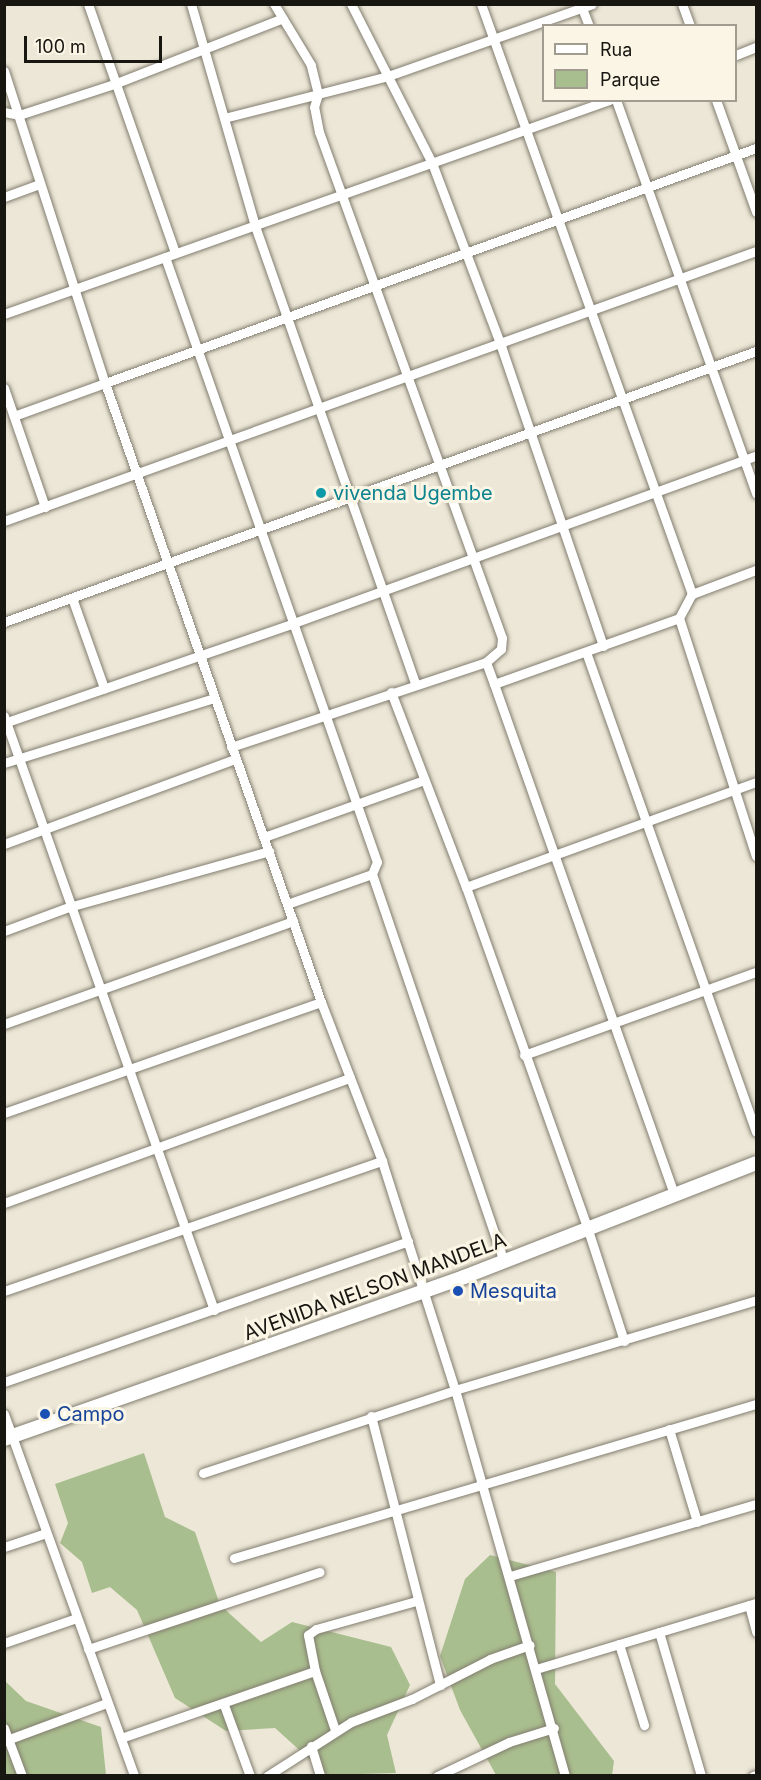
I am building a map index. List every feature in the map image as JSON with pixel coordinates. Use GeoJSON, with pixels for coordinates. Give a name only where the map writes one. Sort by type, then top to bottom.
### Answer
{"type":"FeatureCollection","features":[{"type":"Feature","properties":{"kind":"street"},"geometry":{"type":"LineString","coordinates":[[88,4],[114,84],[175,253]]}},
{"type":"Feature","properties":{"kind":"street"},"geometry":{"type":"LineString","coordinates":[[191,4],[255,226],[288,316],[317,409],[415,684]]}},
{"type":"Feature","properties":{"kind":"street"},"geometry":{"type":"LineString","coordinates":[[231,747],[322,713],[486,662],[501,649],[502,638],[344,195],[316,124],[314,107],[318,94],[310,65],[274,4]]}},
{"type":"Feature","properties":{"kind":"street"},"geometry":{"type":"LineString","coordinates":[[351,4],[432,163],[501,346],[603,646]]}},
{"type":"Feature","properties":{"kind":"street"},"geometry":{"type":"LineString","coordinates":[[480,4],[621,403],[692,594]]}},
{"type":"Feature","properties":{"kind":"street"},"geometry":{"type":"LineString","coordinates":[[224,118],[388,76],[493,39],[566,9],[582,8],[592,4]]}},
{"type":"Feature","properties":{"kind":"street"},"geometry":{"type":"LineString","coordinates":[[682,4],[689,24]]}},
{"type":"Feature","properties":{"kind":"street"},"geometry":{"type":"LineString","coordinates":[[582,8],[588,24]]}},
{"type":"Feature","properties":{"kind":"street"},"geometry":{"type":"LineString","coordinates":[[4,112],[19,115],[114,84],[283,18]]}},
{"type":"Feature","properties":{"kind":"street"},"geometry":{"type":"LineString","coordinates":[[737,54],[756,47]]}},
{"type":"Feature","properties":{"kind":"street"},"geometry":{"type":"LineString","coordinates":[[4,71],[135,474],[169,564],[321,1002],[382,1161],[424,1291],[510,1576],[554,1728],[565,1776]]}},
{"type":"Feature","properties":{"kind":"street"},"geometry":{"type":"LineString","coordinates":[[4,314],[603,102]]}},
{"type":"Feature","properties":{"kind":"street"},"geometry":{"type":"LineString","coordinates":[[617,102],[678,280],[756,494]]}},
{"type":"Feature","properties":{"kind":"street"},"geometry":{"type":"LineString","coordinates":[[717,102],[756,212]]}},
{"type":"Feature","properties":{"kind":"street"},"geometry":{"type":"LineString","coordinates":[[14,417],[756,148]]}},
{"type":"Feature","properties":{"kind":"street"},"geometry":{"type":"LineString","coordinates":[[4,197],[39,184]]}},
{"type":"Feature","properties":{"kind":"street"},"geometry":{"type":"LineString","coordinates":[[4,520],[501,346],[756,251]]}},
{"type":"Feature","properties":{"kind":"street"},"geometry":{"type":"LineString","coordinates":[[165,257],[227,442],[377,862],[372,874],[504,1261]]}},
{"type":"Feature","properties":{"kind":"street"},"geometry":{"type":"LineString","coordinates":[[4,622],[621,403],[711,366],[756,351]]}},
{"type":"Feature","properties":{"kind":"street"},"geometry":{"type":"LineString","coordinates":[[4,388],[45,507]]}},
{"type":"Feature","properties":{"kind":"street"},"geometry":{"type":"LineString","coordinates":[[214,1310],[101,989],[69,907],[6,719],[104,688],[383,592],[756,456]]}},
{"type":"Feature","properties":{"kind":"street"},"geometry":{"type":"LineString","coordinates":[[494,684],[679,618],[692,594],[756,570]]}},
{"type":"Feature","properties":{"kind":"street"},"geometry":{"type":"LineString","coordinates":[[72,598],[104,688]]}},
{"type":"Feature","properties":{"kind":"street"},"geometry":{"type":"LineString","coordinates":[[679,618],[756,856]]}},
{"type":"Feature","properties":{"kind":"street"},"geometry":{"type":"LineString","coordinates":[[586,652],[756,1132]]}},
{"type":"Feature","properties":{"kind":"street"},"geometry":{"type":"LineString","coordinates":[[486,662],[674,1194]]}},
{"type":"Feature","properties":{"kind":"street"},"geometry":{"type":"LineString","coordinates":[[391,692],[466,887],[524,1055],[588,1227],[624,1341]]}},
{"type":"Feature","properties":{"kind":"street"},"geometry":{"type":"LineString","coordinates":[[4,762],[214,698]]}},
{"type":"Feature","properties":{"kind":"street"},"geometry":{"type":"LineString","coordinates":[[4,844],[235,759]]}},
{"type":"Feature","properties":{"kind":"street"},"geometry":{"type":"LineString","coordinates":[[264,837],[424,780]]}},
{"type":"Feature","properties":{"kind":"street"},"geometry":{"type":"LineString","coordinates":[[466,887],[756,782]]}},
{"type":"Feature","properties":{"kind":"street"},"geometry":{"type":"LineString","coordinates":[[4,931],[69,907],[269,851]]}},
{"type":"Feature","properties":{"kind":"street"},"geometry":{"type":"LineString","coordinates":[[287,904],[372,874]]}},
{"type":"Feature","properties":{"kind":"street"},"geometry":{"type":"LineString","coordinates":[[4,1024],[293,921]]}},
{"type":"Feature","properties":{"kind":"street"},"geometry":{"type":"LineString","coordinates":[[524,1055],[756,972]]}},
{"type":"Feature","properties":{"kind":"street"},"geometry":{"type":"LineString","coordinates":[[4,1113],[321,1002]]}},
{"type":"Feature","properties":{"kind":"street"},"geometry":{"type":"LineString","coordinates":[[4,1203],[350,1078]]}},
{"type":"Feature","properties":{"kind":"street"},"geometry":{"type":"LineString","coordinates":[[4,1291],[185,1231],[382,1161]]}},
{"type":"Feature","properties":{"kind":"street","name":"AVENIDA NELSON MANDELA"},"geometry":{"type":"LineString","coordinates":[[8,1438],[424,1291],[756,1162]]}},
{"type":"Feature","properties":{"kind":"street"},"geometry":{"type":"LineString","coordinates":[[4,1382],[408,1242]]}},
{"type":"Feature","properties":{"kind":"street"},"geometry":{"type":"LineString","coordinates":[[203,1473],[454,1390],[756,1300]]}},
{"type":"Feature","properties":{"kind":"street"},"geometry":{"type":"LineString","coordinates":[[234,1558],[756,1404]]}},
{"type":"Feature","properties":{"kind":"street"},"geometry":{"type":"LineString","coordinates":[[4,1414],[8,1438],[46,1533],[134,1776]]}},
{"type":"Feature","properties":{"kind":"street"},"geometry":{"type":"LineString","coordinates":[[371,1416],[416,1601],[440,1685]]}},
{"type":"Feature","properties":{"kind":"street"},"geometry":{"type":"LineString","coordinates":[[669,1429],[697,1522]]}},
{"type":"Feature","properties":{"kind":"street"},"geometry":{"type":"LineString","coordinates":[[510,1576],[756,1504]]}},
{"type":"Feature","properties":{"kind":"street"},"geometry":{"type":"LineString","coordinates":[[4,1547],[46,1533]]}},
{"type":"Feature","properties":{"kind":"street"},"geometry":{"type":"LineString","coordinates":[[88,1649],[320,1572]]}},
{"type":"Feature","properties":{"kind":"street"},"geometry":{"type":"LineString","coordinates":[[335,1730],[307,1640],[311,1631],[416,1601]]}},
{"type":"Feature","properties":{"kind":"street"},"geometry":{"type":"LineString","coordinates":[[536,1669],[753,1604],[756,1632]]}},
{"type":"Feature","properties":{"kind":"street"},"geometry":{"type":"LineString","coordinates":[[4,1643],[76,1618]]}},
{"type":"Feature","properties":{"kind":"street"},"geometry":{"type":"LineString","coordinates":[[659,1632],[701,1776]]}},
{"type":"Feature","properties":{"kind":"street"},"geometry":{"type":"LineString","coordinates":[[619,1644],[644,1725]]}},
{"type":"Feature","properties":{"kind":"street"},"geometry":{"type":"LineString","coordinates":[[267,1776],[335,1730],[440,1685],[490,1659],[530,1645]]}},
{"type":"Feature","properties":{"kind":"street"},"geometry":{"type":"LineString","coordinates":[[120,1738],[224,1705],[315,1671]]}},
{"type":"Feature","properties":{"kind":"street"},"geometry":{"type":"LineString","coordinates":[[6,1740],[107,1703]]}},
{"type":"Feature","properties":{"kind":"street"},"geometry":{"type":"LineString","coordinates":[[224,1705],[250,1776]]}},
{"type":"Feature","properties":{"kind":"street"},"geometry":{"type":"LineString","coordinates":[[4,1728],[6,1740],[22,1776]]}},
{"type":"Feature","properties":{"kind":"street"},"geometry":{"type":"LineString","coordinates":[[437,1776],[509,1742],[554,1728]]}},
{"type":"Feature","properties":{"kind":"street"},"geometry":{"type":"LineString","coordinates":[[311,1746],[320,1776]]}},
{"type":"Feature","properties":{"kind":"green space"},"geometry":{"type":"Polygon","coordinates":[[[144,1453],[165,1517],[195,1532],[220,1605],[261,1642],[292,1622],[391,1647],[410,1685],[387,1735],[396,1773],[327,1775],[275,1728],[226,1731],[175,1698],[137,1610],[110,1587],[92,1593],[82,1562],[60,1543],[68,1523],[55,1484],[144,1453]]]}},
{"type":"Feature","properties":{"kind":"green space"},"geometry":{"type":"Polygon","coordinates":[[[490,1555],[556,1572],[555,1684],[614,1761],[612,1775],[496,1775],[460,1710],[440,1656],[465,1579],[490,1555]]]}},
{"type":"Feature","properties":{"kind":"green space"},"geometry":{"type":"Polygon","coordinates":[[[4,1680],[26,1701],[101,1727],[106,1775],[5,1775],[4,1680]]]}},
{"type":"Feature","properties":{"kind":"place","name":"vivenda Ugembe"},"geometry":{"type":"Point","coordinates":[321,493]}},
{"type":"Feature","properties":{"kind":"place","name":"Mesquita"},"geometry":{"type":"Point","coordinates":[458,1291]}},
{"type":"Feature","properties":{"kind":"place","name":"Campo"},"geometry":{"type":"Point","coordinates":[45,1414]}}]}
